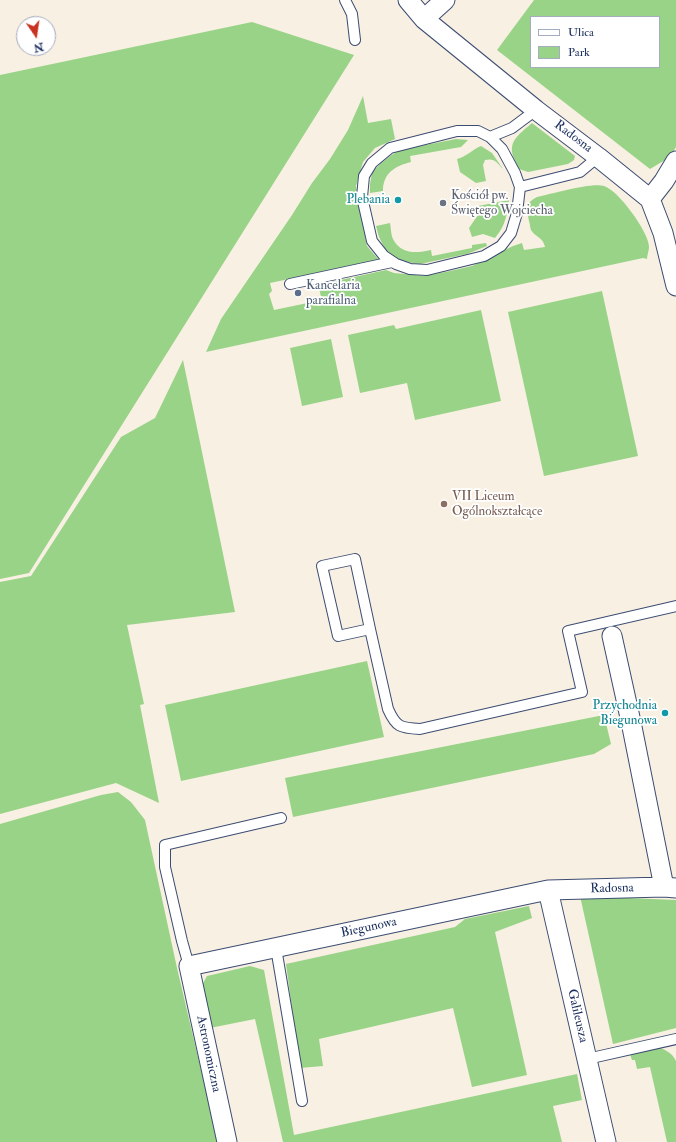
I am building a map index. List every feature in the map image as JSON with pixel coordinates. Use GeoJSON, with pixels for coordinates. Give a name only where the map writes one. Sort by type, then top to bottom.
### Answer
{"type":"FeatureCollection","features":[{"type":"Feature","properties":{"kind":"street","name":"Radosna"},"geometry":{"type":"LineString","coordinates":[[408,0],[424,19],[536,110],[650,199]]}},
{"type":"Feature","properties":{"kind":"street"},"geometry":{"type":"LineString","coordinates":[[424,19],[445,0]]}},
{"type":"Feature","properties":{"kind":"street"},"geometry":{"type":"LineString","coordinates":[[676,161],[664,181],[650,199],[663,233],[676,286]]}},
{"type":"Feature","properties":{"kind":"street"},"geometry":{"type":"LineString","coordinates":[[612,636],[670,888]]}},
{"type":"Feature","properties":{"kind":"street","name":"Radosna"},"geometry":{"type":"LineString","coordinates":[[548,890],[670,888]]}},
{"type":"Feature","properties":{"kind":"street","name":"Biegunowa"},"geometry":{"type":"LineString","coordinates":[[189,966],[548,890]]}},
{"type":"Feature","properties":{"kind":"street","name":"Galileusza"},"geometry":{"type":"LineString","coordinates":[[548,890],[606,1142]]}},
{"type":"Feature","properties":{"kind":"street","name":"Astronomiczna"},"geometry":{"type":"LineString","coordinates":[[189,966],[227,1142]]}},
{"type":"Feature","properties":{"kind":"lane"},"geometry":{"type":"LineString","coordinates":[[345,0],[352,14],[355,40]]}},
{"type":"Feature","properties":{"kind":"lane"},"geometry":{"type":"LineString","coordinates":[[490,137],[512,128],[536,110]]}},
{"type":"Feature","properties":{"kind":"lane"},"geometry":{"type":"LineString","coordinates":[[457,131],[478,131],[490,137],[502,149],[515,173],[520,187],[517,213],[511,233],[500,246],[484,256],[427,270],[410,269],[396,264],[384,256],[372,241],[362,197],[364,176],[372,163],[390,148],[457,131]]}},
{"type":"Feature","properties":{"kind":"lane"},"geometry":{"type":"LineString","coordinates":[[520,187],[580,172],[598,157]]}},
{"type":"Feature","properties":{"kind":"lane"},"geometry":{"type":"LineString","coordinates":[[290,284],[392,262]]}},
{"type":"Feature","properties":{"kind":"lane"},"geometry":{"type":"LineString","coordinates":[[370,629],[338,636],[322,566],[355,558],[388,709],[393,720],[404,728],[420,729],[582,692],[568,631],[676,606]]}},
{"type":"Feature","properties":{"kind":"lane"},"geometry":{"type":"LineString","coordinates":[[189,966],[165,867],[165,846],[281,818]]}},
{"type":"Feature","properties":{"kind":"lane"},"geometry":{"type":"LineString","coordinates":[[276,948],[302,1101]]}},
{"type":"Feature","properties":{"kind":"lane"},"geometry":{"type":"LineString","coordinates":[[587,1059],[676,1039]]}},
{"type":"Feature","properties":{"kind":"green space"},"geometry":{"type":"Polygon","coordinates":[[[534,0],[676,0],[676,147],[670,157],[650,169],[497,50],[534,0]]]}},
{"type":"Feature","properties":{"kind":"green space"},"geometry":{"type":"Polygon","coordinates":[[[252,22],[354,55],[29,573],[0,579],[0,75],[252,22]]]}},
{"type":"Feature","properties":{"kind":"green space"},"geometry":{"type":"Polygon","coordinates":[[[363,96],[368,123],[391,119],[395,139],[375,148],[363,162],[356,186],[367,246],[379,260],[270,283],[272,291],[269,294],[274,310],[322,300],[318,285],[386,270],[394,273],[425,276],[472,266],[522,243],[524,250],[545,247],[543,241],[531,229],[527,210],[530,202],[537,197],[590,186],[598,185],[610,189],[632,212],[648,240],[649,247],[647,259],[643,258],[206,352],[221,319],[312,183],[330,159],[348,130],[363,96]]]}},
{"type":"Feature","properties":{"kind":"green space"},"geometry":{"type":"Polygon","coordinates":[[[532,123],[575,156],[574,160],[568,164],[528,172],[519,169],[512,154],[513,143],[516,138],[532,123]]]}},
{"type":"Feature","properties":{"kind":"green space"},"geometry":{"type":"Polygon","coordinates":[[[456,139],[468,140],[461,147],[410,156],[411,162],[391,171],[385,179],[383,191],[370,193],[372,173],[390,156],[400,150],[456,139]]]}},
{"type":"Feature","properties":{"kind":"green space"},"geometry":{"type":"Polygon","coordinates":[[[481,146],[492,153],[503,169],[493,160],[485,160],[483,165],[486,181],[476,183],[460,172],[457,159],[481,146]]]}},
{"type":"Feature","properties":{"kind":"green space"},"geometry":{"type":"Polygon","coordinates":[[[509,200],[505,220],[495,238],[483,234],[472,237],[469,228],[480,212],[478,206],[509,200]]]}},
{"type":"Feature","properties":{"kind":"green space"},"geometry":{"type":"Polygon","coordinates":[[[390,223],[392,237],[396,244],[400,248],[410,252],[431,250],[432,256],[472,248],[472,245],[486,243],[487,246],[467,254],[420,264],[407,262],[393,257],[384,247],[379,237],[376,226],[390,223]]]}},
{"type":"Feature","properties":{"kind":"green space"},"geometry":{"type":"Polygon","coordinates":[[[602,291],[638,456],[544,476],[508,312],[602,291]]]}},
{"type":"Feature","properties":{"kind":"green space"},"geometry":{"type":"Polygon","coordinates":[[[481,310],[501,401],[415,420],[407,383],[360,393],[348,335],[394,325],[396,329],[481,310]]]}},
{"type":"Feature","properties":{"kind":"green space"},"geometry":{"type":"Polygon","coordinates":[[[331,339],[343,397],[302,406],[290,348],[331,339]]]}},
{"type":"Feature","properties":{"kind":"green space"},"geometry":{"type":"Polygon","coordinates":[[[183,360],[235,612],[127,625],[144,704],[140,705],[159,803],[116,783],[0,814],[0,582],[31,576],[121,437],[155,418],[183,360]]]}},
{"type":"Feature","properties":{"kind":"green space"},"geometry":{"type":"Polygon","coordinates":[[[367,661],[384,737],[181,781],[165,705],[367,661]]]}},
{"type":"Feature","properties":{"kind":"green space"},"geometry":{"type":"Polygon","coordinates":[[[604,715],[611,744],[594,754],[293,817],[285,778],[604,715]]]}},
{"type":"Feature","properties":{"kind":"green space"},"geometry":{"type":"Polygon","coordinates":[[[118,792],[131,802],[145,820],[177,968],[218,1142],[0,1142],[0,824],[101,795],[118,792]]]}},
{"type":"Feature","properties":{"kind":"green space"},"geometry":{"type":"Polygon","coordinates":[[[580,896],[676,900],[676,1028],[613,1044],[580,896]]]}},
{"type":"Feature","properties":{"kind":"green space"},"geometry":{"type":"Polygon","coordinates":[[[529,906],[532,918],[495,932],[527,1075],[472,1087],[453,1008],[319,1039],[323,1066],[300,1068],[286,964],[455,927],[465,919],[529,906]]]}},
{"type":"Feature","properties":{"kind":"green space"},"geometry":{"type":"Polygon","coordinates":[[[250,966],[264,970],[294,1135],[577,1074],[582,1100],[553,1106],[562,1142],[283,1142],[255,1019],[210,1028],[201,987],[207,976],[250,966]]]}},
{"type":"Feature","properties":{"kind":"green space"},"geometry":{"type":"Polygon","coordinates":[[[658,1047],[668,1052],[676,1061],[676,1142],[667,1142],[650,1067],[637,1069],[635,1060],[632,1060],[630,1054],[658,1047]]]}},
{"type":"Feature","properties":{"kind":"place","name":"Plebania"},"geometry":{"type":"Point","coordinates":[398,200]}},
{"type":"Feature","properties":{"kind":"place","name":"Kościół pw. Świętego Wojciecha"},"geometry":{"type":"Point","coordinates":[443,203]}},
{"type":"Feature","properties":{"kind":"place","name":"Kancelaria parafialna"},"geometry":{"type":"Point","coordinates":[298,293]}},
{"type":"Feature","properties":{"kind":"place","name":"VII Liceum Ogólnokształcące"},"geometry":{"type":"Point","coordinates":[444,504]}},
{"type":"Feature","properties":{"kind":"place","name":"Przychodnia Biegunowa"},"geometry":{"type":"Point","coordinates":[665,713]}}]}
